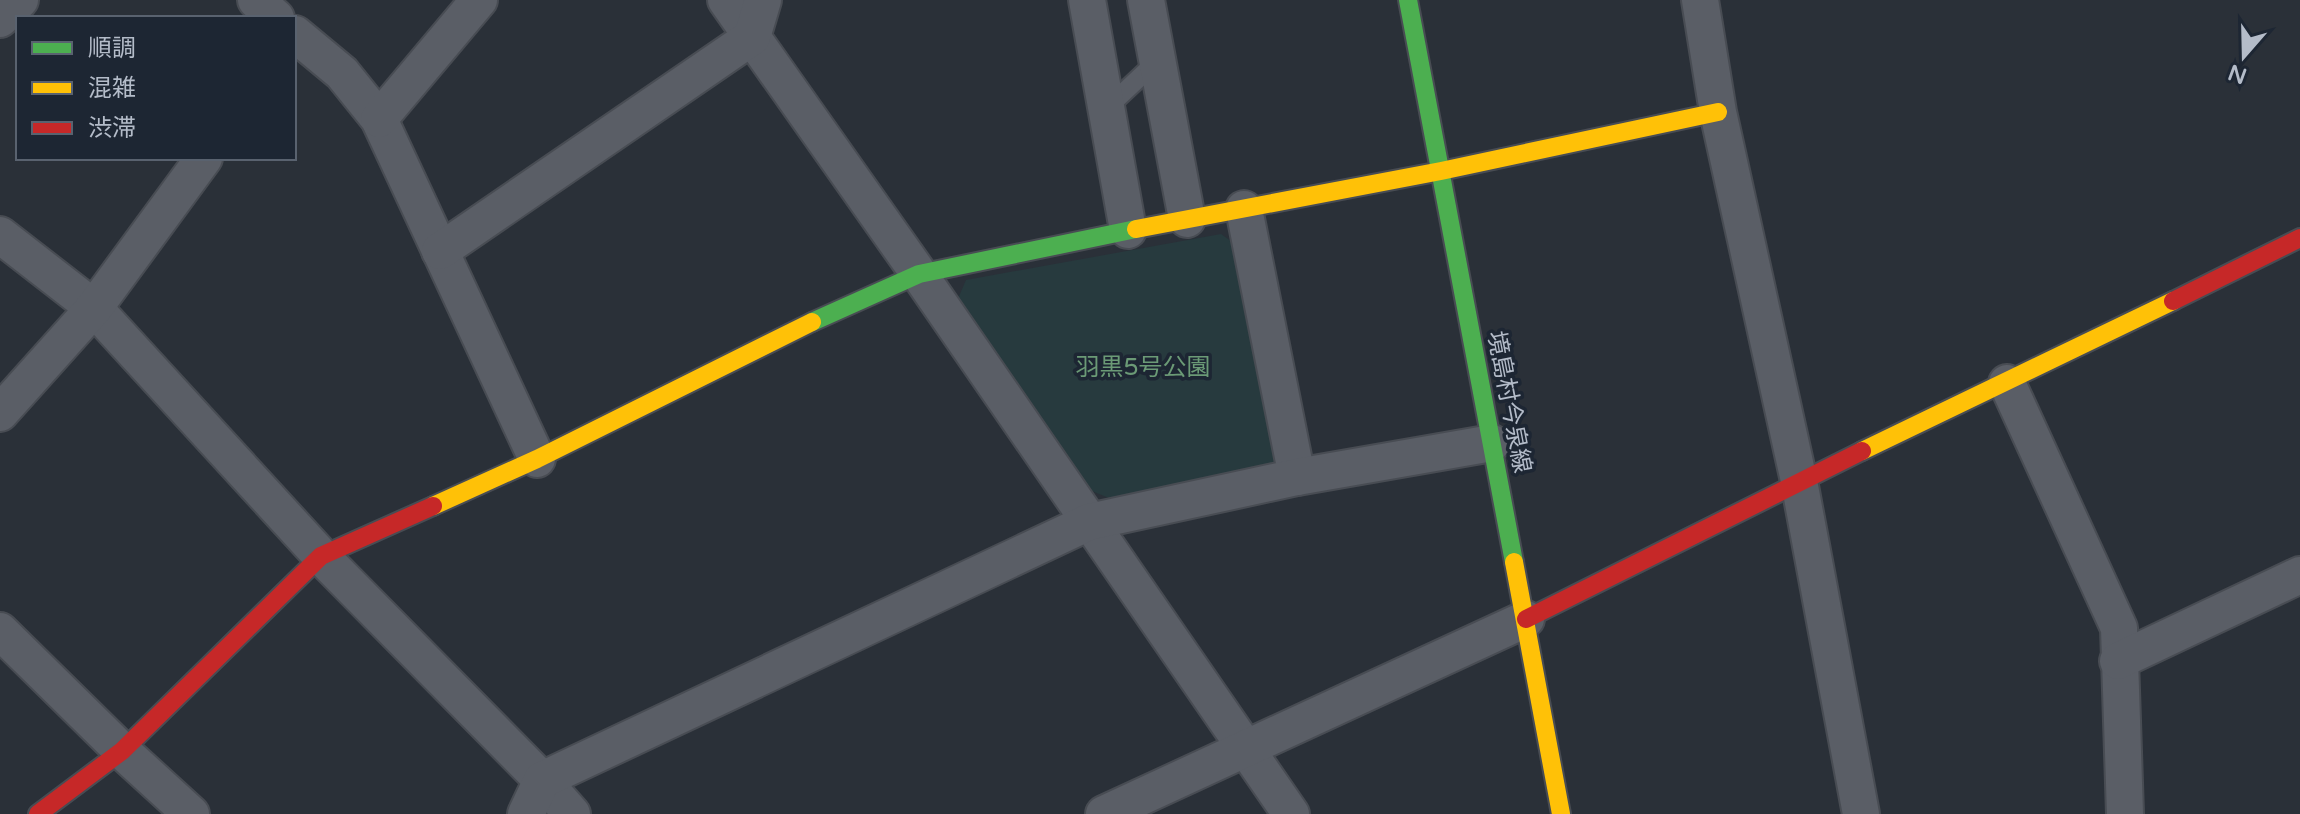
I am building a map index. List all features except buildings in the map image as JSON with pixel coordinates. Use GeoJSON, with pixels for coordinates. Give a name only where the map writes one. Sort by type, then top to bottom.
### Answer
{"type":"FeatureCollection","features":[{"type":"Feature","properties":{"kind":"street"},"geometry":{"type":"LineString","coordinates":[[0,19],[20,0]]}},
{"type":"Feature","properties":{"kind":"street"},"geometry":{"type":"LineString","coordinates":[[256,0],[274,16]]}},
{"type":"Feature","properties":{"kind":"street"},"geometry":{"type":"LineString","coordinates":[[379,119],[479,0]]}},
{"type":"Feature","properties":{"kind":"street"},"geometry":{"type":"LineString","coordinates":[[726,0],[1291,814]]}},
{"type":"Feature","properties":{"kind":"street"},"geometry":{"type":"LineString","coordinates":[[440,251],[752,37],[763,0]]}},
{"type":"Feature","properties":{"kind":"street"},"geometry":{"type":"LineString","coordinates":[[1087,0],[1128,230]]}},
{"type":"Feature","properties":{"kind":"street"},"geometry":{"type":"LineString","coordinates":[[1146,0],[1187,219]]}},
{"type":"Feature","properties":{"kind":"street","name":"境島村今泉線"},"geometry":{"type":"LineString","coordinates":[[1408,0],[1561,814]]}},
{"type":"Feature","properties":{"kind":"street"},"geometry":{"type":"LineString","coordinates":[[1700,0],[1718,112],[1799,481],[1861,814]]}},
{"type":"Feature","properties":{"kind":"street"},"geometry":{"type":"LineString","coordinates":[[296,37],[342,73],[379,119],[537,459]]}},
{"type":"Feature","properties":{"kind":"street"},"geometry":{"type":"LineString","coordinates":[[38,814],[122,751],[321,556],[537,459],[776,338],[919,274],[1128,230],[1441,171],[1718,112]]}},
{"type":"Feature","properties":{"kind":"street"},"geometry":{"type":"LineString","coordinates":[[0,413],[94,308],[203,160]]}},
{"type":"Feature","properties":{"kind":"street"},"geometry":{"type":"LineString","coordinates":[[1244,209],[1297,477]]}},
{"type":"Feature","properties":{"kind":"street"},"geometry":{"type":"LineString","coordinates":[[0,235],[94,308],[321,556],[572,814]]}},
{"type":"Feature","properties":{"kind":"street"},"geometry":{"type":"LineString","coordinates":[[1104,814],[1526,619],[1799,481],[2007,383],[2300,238]]}},
{"type":"Feature","properties":{"kind":"street"},"geometry":{"type":"LineString","coordinates":[[2007,383],[2119,628],[2125,814]]}},
{"type":"Feature","properties":{"kind":"street"},"geometry":{"type":"LineString","coordinates":[[526,814],[542,780],[1089,522],[1297,477],[1492,443]]}},
{"type":"Feature","properties":{"kind":"street"},"geometry":{"type":"LineString","coordinates":[[2118,661],[2300,575]]}},
{"type":"Feature","properties":{"kind":"street"},"geometry":{"type":"LineString","coordinates":[[0,631],[191,814]]}},
{"type":"Feature","properties":{"kind":"lane"},"geometry":{"type":"LineString","coordinates":[[1107,108],[1157,61]]}},
{"type":"Feature","properties":{"kind":"green space","name":"羽黒5号公園"},"geometry":{"type":"Polygon","coordinates":[[[1221,234],[1239,247],[1281,448],[1275,465],[1109,498],[1082,487],[957,301],[966,280],[1221,234]]]}},
{"type":"Feature","properties":{"kind":"traffic: fast"},"geometry":{"type":"LineString","coordinates":[[1408,0],[1514,562]]}},
{"type":"Feature","properties":{"kind":"traffic: fast"},"geometry":{"type":"LineString","coordinates":[[812,322],[919,274],[1136,229]]}},
{"type":"Feature","properties":{"kind":"traffic: slow"},"geometry":{"type":"LineString","coordinates":[[1136,229],[1441,171],[1718,112]]}},
{"type":"Feature","properties":{"kind":"traffic: slow"},"geometry":{"type":"LineString","coordinates":[[1862,451],[2173,301]]}},
{"type":"Feature","properties":{"kind":"traffic: slow"},"geometry":{"type":"LineString","coordinates":[[433,506],[537,459],[812,322]]}},
{"type":"Feature","properties":{"kind":"traffic: slow"},"geometry":{"type":"LineString","coordinates":[[1514,562],[1561,814]]}},
{"type":"Feature","properties":{"kind":"traffic: jam"},"geometry":{"type":"LineString","coordinates":[[2173,301],[2300,238]]}},
{"type":"Feature","properties":{"kind":"traffic: jam"},"geometry":{"type":"LineString","coordinates":[[1526,619],[1862,451]]}},
{"type":"Feature","properties":{"kind":"traffic: jam"},"geometry":{"type":"LineString","coordinates":[[38,814],[122,751],[321,556],[433,506]]}}]}
